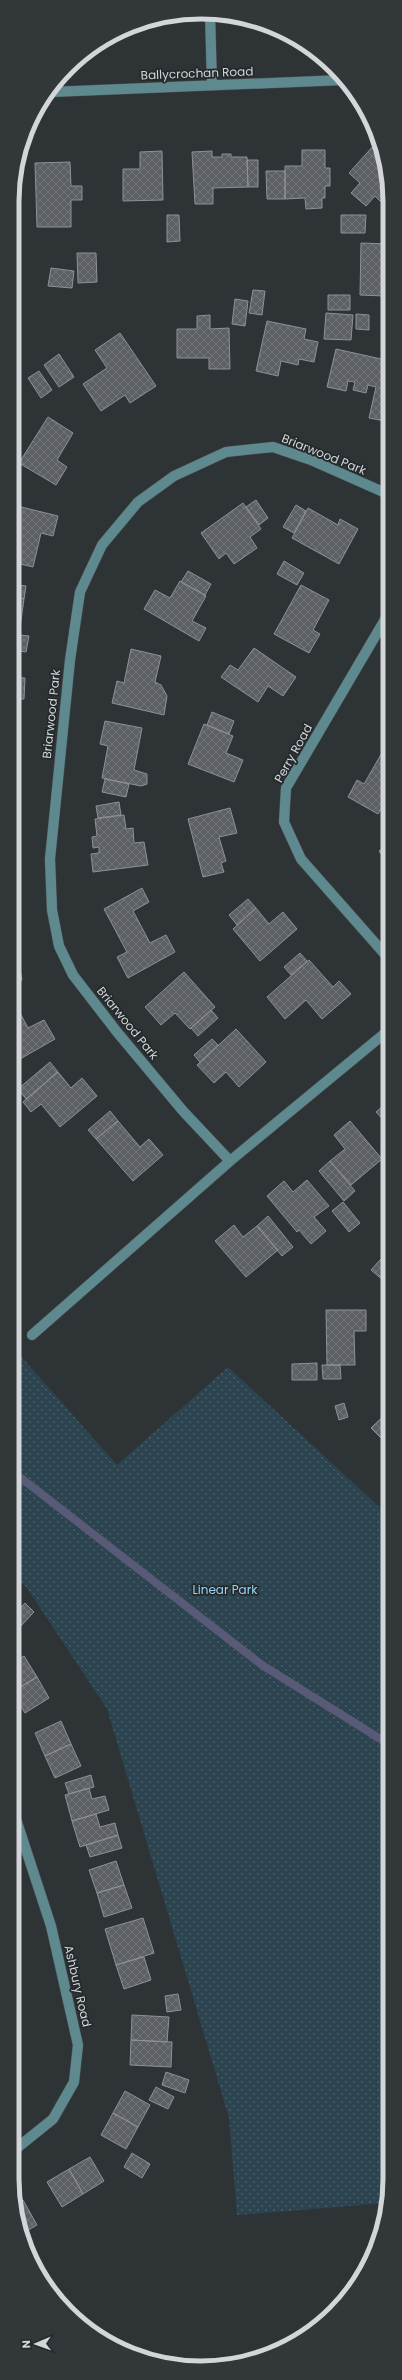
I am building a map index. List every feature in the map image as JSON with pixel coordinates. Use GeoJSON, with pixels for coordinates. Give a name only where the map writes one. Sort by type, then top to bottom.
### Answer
{"type":"FeatureCollection","features":[{"type":"Feature","properties":{"kind":"street"},"geometry":{"type":"LineString","coordinates":[[210,19],[212,85]]}},
{"type":"Feature","properties":{"kind":"street","name":"Ballycrochan Road"},"geometry":{"type":"LineString","coordinates":[[56,92],[337,80]]}},
{"type":"Feature","properties":{"kind":"street","name":"Briarwood Park"},"geometry":{"type":"LineString","coordinates":[[230,1161],[182,1111],[117,1032],[73,975],[59,946],[52,910],[50,860],[70,660],[80,592],[102,545],[138,502],[174,476],[226,452],[273,448],[310,460],[383,492]]}},
{"type":"Feature","properties":{"kind":"street","name":"Perry Road"},"geometry":{"type":"LineString","coordinates":[[383,623],[286,788],[284,822],[301,860],[383,952]]}},
{"type":"Feature","properties":{"kind":"street"},"geometry":{"type":"LineString","coordinates":[[32,1335],[230,1161],[383,1035]]}},
{"type":"Feature","properties":{"kind":"street","name":"Ashbury Road"},"geometry":{"type":"LineString","coordinates":[[19,1829],[51,1926],[78,2045],[74,2082],[54,2119],[19,2146]]}},
{"type":"Feature","properties":{"kind":"green space","name":"Linear Park"},"geometry":{"type":"Polygon","coordinates":[[[19,1354],[117,1465],[228,1367],[383,1511],[383,2191],[381,2203],[237,2215],[229,2118],[107,1709],[27,1588],[19,1581],[19,1354]]]}},
{"type":"Feature","properties":{"kind":"building"},"geometry":{"type":"Polygon","coordinates":[[[374,145],[380,165],[383,204],[375,196],[366,206],[351,193],[360,183],[349,173],[374,145]]]}},
{"type":"Feature","properties":{"kind":"building"},"geometry":{"type":"Polygon","coordinates":[[[302,150],[325,150],[325,168],[330,168],[330,186],[325,186],[325,198],[322,198],[322,208],[306,209],[305,198],[285,199],[285,166],[302,166],[302,150]]]}},
{"type":"Feature","properties":{"kind":"building"},"geometry":{"type":"Polygon","coordinates":[[[162,151],[163,200],[123,201],[123,169],[140,169],[140,152],[162,151]]]}},
{"type":"Feature","properties":{"kind":"building"},"geometry":{"type":"Polygon","coordinates":[[[212,151],[212,157],[222,157],[222,154],[231,154],[231,157],[247,157],[248,187],[213,188],[213,204],[195,204],[192,152],[212,151]]]}},
{"type":"Feature","properties":{"kind":"building"},"geometry":{"type":"Polygon","coordinates":[[[247,160],[258,160],[258,187],[248,187],[247,160]]]}},
{"type":"Feature","properties":{"kind":"building"},"geometry":{"type":"Polygon","coordinates":[[[70,162],[71,186],[82,186],[82,200],[71,200],[71,227],[37,227],[35,163],[70,162]]]}},
{"type":"Feature","properties":{"kind":"building"},"geometry":{"type":"Polygon","coordinates":[[[266,171],[285,171],[285,199],[267,199],[266,171]]]}},
{"type":"Feature","properties":{"kind":"building"},"geometry":{"type":"Polygon","coordinates":[[[167,215],[179,215],[180,241],[167,242],[167,215]]]}},
{"type":"Feature","properties":{"kind":"building"},"geometry":{"type":"Polygon","coordinates":[[[341,215],[366,215],[365,233],[341,233],[341,215]]]}},
{"type":"Feature","properties":{"kind":"building"},"geometry":{"type":"Polygon","coordinates":[[[361,243],[383,244],[383,296],[360,295],[361,243]]]}},
{"type":"Feature","properties":{"kind":"building"},"geometry":{"type":"Polygon","coordinates":[[[77,253],[96,253],[97,282],[78,283],[77,253]]]}},
{"type":"Feature","properties":{"kind":"building"},"geometry":{"type":"Polygon","coordinates":[[[51,268],[74,271],[72,288],[48,286],[51,268]]]}},
{"type":"Feature","properties":{"kind":"building"},"geometry":{"type":"Polygon","coordinates":[[[253,290],[265,291],[262,315],[249,313],[253,290]]]}},
{"type":"Feature","properties":{"kind":"building"},"geometry":{"type":"Polygon","coordinates":[[[328,295],[350,295],[350,310],[328,310],[328,295]]]}},
{"type":"Feature","properties":{"kind":"building"},"geometry":{"type":"Polygon","coordinates":[[[235,299],[248,301],[245,326],[232,324],[235,299]]]}},
{"type":"Feature","properties":{"kind":"building"},"geometry":{"type":"Polygon","coordinates":[[[326,313],[353,315],[351,340],[324,339],[326,313]]]}},
{"type":"Feature","properties":{"kind":"building"},"geometry":{"type":"Polygon","coordinates":[[[356,314],[369,315],[369,330],[356,329],[356,314]]]}},
{"type":"Feature","properties":{"kind":"building"},"geometry":{"type":"Polygon","coordinates":[[[210,315],[210,329],[229,328],[230,369],[209,369],[209,358],[177,358],[177,329],[197,329],[197,316],[210,315]]]}},
{"type":"Feature","properties":{"kind":"building"},"geometry":{"type":"Polygon","coordinates":[[[267,321],[306,329],[304,339],[318,342],[314,362],[299,359],[298,365],[281,361],[278,376],[256,371],[267,321]]]}},
{"type":"Feature","properties":{"kind":"building"},"geometry":{"type":"Polygon","coordinates":[[[120,333],[156,386],[130,403],[125,395],[101,411],[83,384],[107,368],[95,350],[120,333]]]}},
{"type":"Feature","properties":{"kind":"building"},"geometry":{"type":"Polygon","coordinates":[[[336,349],[383,359],[383,421],[369,418],[376,387],[368,385],[366,393],[353,390],[355,382],[348,381],[346,391],[327,387],[336,349]]]}},
{"type":"Feature","properties":{"kind":"building"},"geometry":{"type":"Polygon","coordinates":[[[59,354],[74,377],[59,387],[44,365],[59,354]]]}},
{"type":"Feature","properties":{"kind":"building"},"geometry":{"type":"Polygon","coordinates":[[[39,371],[52,390],[41,398],[28,378],[39,371]]]}},
{"type":"Feature","properties":{"kind":"building"},"geometry":{"type":"Polygon","coordinates":[[[48,417],[73,433],[57,460],[67,467],[56,485],[19,463],[48,417]]]}},
{"type":"Feature","properties":{"kind":"building"},"geometry":{"type":"Polygon","coordinates":[[[256,500],[268,518],[259,525],[246,507],[256,500]]]}},
{"type":"Feature","properties":{"kind":"building"},"geometry":{"type":"Polygon","coordinates":[[[243,503],[261,529],[250,537],[257,548],[234,564],[226,553],[219,559],[201,533],[243,503]]]}},
{"type":"Feature","properties":{"kind":"building"},"geometry":{"type":"Polygon","coordinates":[[[296,505],[306,511],[294,533],[283,527],[296,505]]]}},
{"type":"Feature","properties":{"kind":"building"},"geometry":{"type":"Polygon","coordinates":[[[19,506],[58,516],[53,536],[41,533],[33,567],[19,564],[19,506]]]}},
{"type":"Feature","properties":{"kind":"building"},"geometry":{"type":"Polygon","coordinates":[[[308,508],[338,525],[340,519],[358,529],[339,564],[292,538],[308,508]]]}},
{"type":"Feature","properties":{"kind":"building"},"geometry":{"type":"Polygon","coordinates":[[[284,561],[304,573],[297,585],[277,574],[284,561]]]}},
{"type":"Feature","properties":{"kind":"building"},"geometry":{"type":"Polygon","coordinates":[[[188,571],[211,584],[205,595],[181,582],[188,571]]]}},
{"type":"Feature","properties":{"kind":"building"},"geometry":{"type":"Polygon","coordinates":[[[180,581],[206,596],[192,621],[206,628],[199,641],[144,609],[155,590],[170,598],[180,581]]]}},
{"type":"Feature","properties":{"kind":"building"},"geometry":{"type":"Polygon","coordinates":[[[19,585],[26,586],[24,599],[19,598],[19,585]]]}},
{"type":"Feature","properties":{"kind":"building"},"geometry":{"type":"Polygon","coordinates":[[[301,585],[329,600],[313,630],[320,634],[309,653],[274,634],[301,585]]]}},
{"type":"Feature","properties":{"kind":"building"},"geometry":{"type":"Polygon","coordinates":[[[19,598],[24,599],[19,635],[19,598]]]}},
{"type":"Feature","properties":{"kind":"building"},"geometry":{"type":"Polygon","coordinates":[[[19,635],[29,636],[26,652],[19,651],[19,635]]]}},
{"type":"Feature","properties":{"kind":"building"},"geometry":{"type":"Polygon","coordinates":[[[254,648],[296,677],[283,696],[268,686],[258,702],[221,677],[230,665],[238,670],[254,648]]]}},
{"type":"Feature","properties":{"kind":"building"},"geometry":{"type":"Polygon","coordinates":[[[131,649],[161,656],[155,682],[161,685],[167,696],[164,715],[112,703],[117,681],[124,683],[131,649]]]}},
{"type":"Feature","properties":{"kind":"building"},"geometry":{"type":"Polygon","coordinates":[[[19,678],[25,678],[24,699],[19,699],[19,678]]]}},
{"type":"Feature","properties":{"kind":"building"},"geometry":{"type":"Polygon","coordinates":[[[212,712],[234,721],[229,734],[207,725],[212,712]]]}},
{"type":"Feature","properties":{"kind":"building"},"geometry":{"type":"Polygon","coordinates":[[[105,721],[142,728],[134,770],[147,774],[147,784],[141,786],[102,778],[108,746],[100,744],[105,721]]]}},
{"type":"Feature","properties":{"kind":"building"},"geometry":{"type":"Polygon","coordinates":[[[204,724],[233,736],[226,753],[243,760],[234,782],[188,764],[204,724]]]}},
{"type":"Feature","properties":{"kind":"building"},"geometry":{"type":"Polygon","coordinates":[[[383,751],[383,805],[378,814],[348,797],[357,780],[364,784],[383,751]]]}},
{"type":"Feature","properties":{"kind":"building"},"geometry":{"type":"Polygon","coordinates":[[[105,779],[129,784],[126,797],[102,792],[105,779]]]}},
{"type":"Feature","properties":{"kind":"building"},"geometry":{"type":"Polygon","coordinates":[[[119,802],[121,815],[98,818],[96,806],[119,802]]]}},
{"type":"Feature","properties":{"kind":"building"},"geometry":{"type":"Polygon","coordinates":[[[230,808],[237,833],[219,837],[226,861],[221,863],[224,872],[203,877],[188,819],[230,808]]]}},
{"type":"Feature","properties":{"kind":"building"},"geometry":{"type":"Polygon","coordinates":[[[124,815],[126,829],[133,828],[134,843],[144,842],[148,865],[93,872],[91,854],[99,853],[99,847],[93,848],[92,837],[97,836],[95,819],[124,815]]]}},
{"type":"Feature","properties":{"kind":"building"},"geometry":{"type":"Polygon","coordinates":[[[383,848],[383,857],[379,851],[383,848]]]}},
{"type":"Feature","properties":{"kind":"building"},"geometry":{"type":"Polygon","coordinates":[[[142,888],[149,902],[133,911],[150,943],[166,935],[175,952],[128,978],[117,957],[127,952],[104,909],[142,888]]]}},
{"type":"Feature","properties":{"kind":"building"},"geometry":{"type":"Polygon","coordinates":[[[248,899],[256,908],[237,925],[229,915],[248,899]]]}},
{"type":"Feature","properties":{"kind":"building"},"geometry":{"type":"Polygon","coordinates":[[[256,908],[269,924],[283,912],[297,929],[260,961],[233,929],[256,908]]]}},
{"type":"Feature","properties":{"kind":"building"},"geometry":{"type":"Polygon","coordinates":[[[300,953],[307,961],[291,975],[284,967],[300,953]]]}},
{"type":"Feature","properties":{"kind":"building"},"geometry":{"type":"Polygon","coordinates":[[[309,960],[333,987],[339,981],[351,994],[322,1019],[306,1000],[285,1019],[267,997],[309,960]]]}},
{"type":"Feature","properties":{"kind":"building"},"geometry":{"type":"Polygon","coordinates":[[[19,964],[22,980],[19,981],[19,964]]]}},
{"type":"Feature","properties":{"kind":"building"},"geometry":{"type":"Polygon","coordinates":[[[184,972],[215,1007],[190,1029],[175,1013],[161,1025],[145,1007],[184,972]]]}},
{"type":"Feature","properties":{"kind":"building"},"geometry":{"type":"Polygon","coordinates":[[[211,1010],[218,1018],[198,1036],[191,1028],[211,1010]]]}},
{"type":"Feature","properties":{"kind":"building"},"geometry":{"type":"Polygon","coordinates":[[[19,1011],[28,1028],[44,1020],[55,1039],[19,1060],[19,1011]]]}},
{"type":"Feature","properties":{"kind":"building"},"geometry":{"type":"Polygon","coordinates":[[[236,1029],[266,1062],[239,1087],[226,1072],[214,1083],[197,1065],[236,1029]]]}},
{"type":"Feature","properties":{"kind":"building"},"geometry":{"type":"Polygon","coordinates":[[[212,1039],[218,1045],[200,1062],[194,1055],[212,1039]]]}},
{"type":"Feature","properties":{"kind":"building"},"geometry":{"type":"Polygon","coordinates":[[[50,1062],[58,1072],[26,1099],[19,1088],[50,1062]]]}},
{"type":"Feature","properties":{"kind":"building"},"geometry":{"type":"Polygon","coordinates":[[[58,1072],[71,1088],[82,1078],[97,1096],[60,1127],[41,1104],[31,1112],[23,1102],[58,1072]]]}},
{"type":"Feature","properties":{"kind":"building"},"geometry":{"type":"Polygon","coordinates":[[[383,1106],[383,1120],[376,1112],[383,1106]]]}},
{"type":"Feature","properties":{"kind":"building"},"geometry":{"type":"Polygon","coordinates":[[[110,1111],[118,1121],[96,1139],[88,1130],[110,1111]]]}},
{"type":"Feature","properties":{"kind":"building"},"geometry":{"type":"Polygon","coordinates":[[[118,1121],[140,1147],[149,1139],[163,1155],[133,1181],[96,1139],[118,1121]]]}},
{"type":"Feature","properties":{"kind":"building"},"geometry":{"type":"Polygon","coordinates":[[[350,1121],[382,1159],[351,1185],[330,1161],[345,1149],[334,1135],[350,1121]]]}},
{"type":"Feature","properties":{"kind":"building"},"geometry":{"type":"Polygon","coordinates":[[[330,1161],[355,1191],[344,1201],[319,1171],[330,1161]]]}},
{"type":"Feature","properties":{"kind":"building"},"geometry":{"type":"Polygon","coordinates":[[[307,1180],[329,1206],[314,1217],[326,1231],[311,1244],[299,1230],[297,1232],[267,1196],[284,1181],[293,1192],[307,1180]]]}},
{"type":"Feature","properties":{"kind":"building"},"geometry":{"type":"Polygon","coordinates":[[[343,1202],[360,1223],[349,1232],[332,1211],[343,1202]]]}},
{"type":"Feature","properties":{"kind":"building"},"geometry":{"type":"Polygon","coordinates":[[[268,1216],[293,1247],[282,1256],[257,1226],[268,1216]]]}},
{"type":"Feature","properties":{"kind":"building"},"geometry":{"type":"Polygon","coordinates":[[[234,1225],[243,1237],[257,1226],[278,1250],[246,1277],[215,1241],[234,1225]]]}},
{"type":"Feature","properties":{"kind":"building"},"geometry":{"type":"Polygon","coordinates":[[[383,1257],[383,1280],[371,1270],[383,1257]]]}},
{"type":"Feature","properties":{"kind":"building"},"geometry":{"type":"Polygon","coordinates":[[[326,1310],[366,1310],[366,1331],[354,1331],[355,1365],[327,1365],[326,1310]]]}},
{"type":"Feature","properties":{"kind":"building"},"geometry":{"type":"Polygon","coordinates":[[[317,1363],[317,1380],[292,1380],[292,1364],[317,1363]]]}},
{"type":"Feature","properties":{"kind":"building"},"geometry":{"type":"Polygon","coordinates":[[[322,1365],[340,1365],[341,1379],[323,1379],[322,1365]]]}},
{"type":"Feature","properties":{"kind":"building"},"geometry":{"type":"Polygon","coordinates":[[[344,1403],[348,1417],[339,1420],[335,1406],[344,1403]]]}},
{"type":"Feature","properties":{"kind":"building"},"geometry":{"type":"Polygon","coordinates":[[[383,1417],[383,1440],[371,1428],[383,1417]]]}},
{"type":"Feature","properties":{"kind":"building"},"geometry":{"type":"Polygon","coordinates":[[[25,1603],[34,1612],[20,1627],[19,1626],[19,1609],[25,1603]]]}},
{"type":"Feature","properties":{"kind":"building"},"geometry":{"type":"Polygon","coordinates":[[[24,1656],[37,1677],[19,1688],[19,1659],[24,1656]]]}},
{"type":"Feature","properties":{"kind":"building"},"geometry":{"type":"Polygon","coordinates":[[[37,1677],[49,1698],[25,1713],[19,1703],[19,1688],[37,1677]]]}},
{"type":"Feature","properties":{"kind":"building"},"geometry":{"type":"Polygon","coordinates":[[[61,1721],[71,1744],[45,1756],[35,1733],[61,1721]]]}},
{"type":"Feature","properties":{"kind":"building"},"geometry":{"type":"Polygon","coordinates":[[[71,1744],[81,1766],[55,1778],[45,1756],[71,1744]]]}},
{"type":"Feature","properties":{"kind":"building"},"geometry":{"type":"Polygon","coordinates":[[[91,1775],[94,1787],[69,1794],[65,1783],[91,1775]]]}},
{"type":"Feature","properties":{"kind":"building"},"geometry":{"type":"Polygon","coordinates":[[[89,1788],[92,1799],[105,1796],[109,1810],[72,1821],[65,1795],[89,1788]]]}},
{"type":"Feature","properties":{"kind":"building"},"geometry":{"type":"Polygon","coordinates":[[[96,1814],[100,1827],[115,1823],[118,1835],[80,1847],[72,1821],[96,1814]]]}},
{"type":"Feature","properties":{"kind":"building"},"geometry":{"type":"Polygon","coordinates":[[[118,1835],[122,1848],[90,1857],[86,1845],[118,1835]]]}},
{"type":"Feature","properties":{"kind":"building"},"geometry":{"type":"Polygon","coordinates":[[[116,1861],[124,1885],[97,1893],[89,1870],[116,1861]]]}},
{"type":"Feature","properties":{"kind":"building"},"geometry":{"type":"Polygon","coordinates":[[[124,1885],[132,1908],[104,1917],[97,1893],[124,1885]]]}},
{"type":"Feature","properties":{"kind":"building"},"geometry":{"type":"Polygon","coordinates":[[[143,1918],[154,1953],[116,1965],[105,1929],[143,1918]]]}},
{"type":"Feature","properties":{"kind":"building"},"geometry":{"type":"Polygon","coordinates":[[[144,1957],[151,1980],[124,1989],[116,1965],[144,1957]]]}},
{"type":"Feature","properties":{"kind":"building"},"geometry":{"type":"Polygon","coordinates":[[[178,1994],[181,2010],[167,2012],[165,1996],[178,1994]]]}},
{"type":"Feature","properties":{"kind":"building"},"geometry":{"type":"Polygon","coordinates":[[[132,2015],[169,2017],[167,2042],[131,2040],[132,2015]]]}},
{"type":"Feature","properties":{"kind":"building"},"geometry":{"type":"Polygon","coordinates":[[[131,2040],[172,2042],[171,2067],[130,2065],[131,2040]]]}},
{"type":"Feature","properties":{"kind":"building"},"geometry":{"type":"Polygon","coordinates":[[[166,2072],[189,2080],[185,2093],[162,2085],[166,2072]]]}},
{"type":"Feature","properties":{"kind":"building"},"geometry":{"type":"Polygon","coordinates":[[[156,2087],[174,2097],[168,2109],[149,2100],[156,2087]]]}},
{"type":"Feature","properties":{"kind":"building"},"geometry":{"type":"Polygon","coordinates":[[[125,2091],[150,2105],[138,2127],[113,2113],[125,2091]]]}},
{"type":"Feature","properties":{"kind":"building"},"geometry":{"type":"Polygon","coordinates":[[[113,2113],[138,2127],[126,2149],[101,2135],[113,2113]]]}},
{"type":"Feature","properties":{"kind":"building"},"geometry":{"type":"Polygon","coordinates":[[[132,2153],[150,2164],[142,2178],[124,2167],[132,2153]]]}},
{"type":"Feature","properties":{"kind":"building"},"geometry":{"type":"Polygon","coordinates":[[[90,2157],[104,2181],[83,2194],[69,2169],[90,2157]]]}},
{"type":"Feature","properties":{"kind":"building"},"geometry":{"type":"Polygon","coordinates":[[[69,2169],[83,2194],[62,2207],[47,2182],[69,2169]]]}},
{"type":"Feature","properties":{"kind":"building"},"geometry":{"type":"Polygon","coordinates":[[[23,2200],[37,2225],[27,2231],[22,2215],[21,2202],[23,2200]]]}},
{"type":"Feature","properties":{"kind":"waterway"},"geometry":{"type":"LineString","coordinates":[[19,1476],[262,1665],[383,1741]]}}]}
